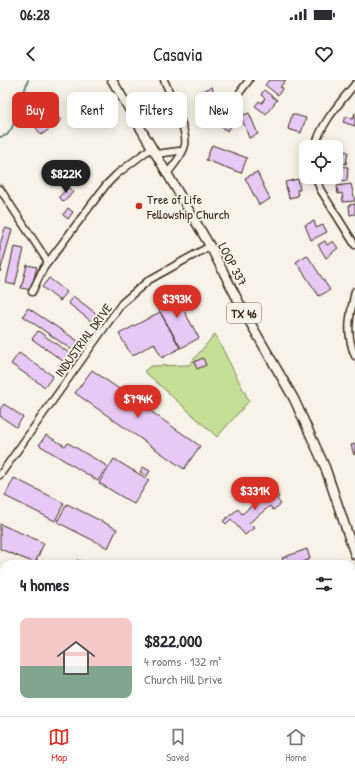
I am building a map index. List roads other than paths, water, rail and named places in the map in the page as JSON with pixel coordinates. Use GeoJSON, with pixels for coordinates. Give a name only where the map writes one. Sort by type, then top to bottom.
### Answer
{"type":"FeatureCollection","features":[{"type":"Feature","properties":{"kind":"main road","name":"LOOP 337"},"geometry":{"type":"LineString","coordinates":[[112,80],[210,246],[307,426],[335,492],[355,555]]}},
{"type":"Feature","properties":{"kind":"street"},"geometry":{"type":"LineString","coordinates":[[164,80],[178,111],[185,144],[180,156],[167,174]]}},
{"type":"Feature","properties":{"kind":"street"},"geometry":{"type":"LineString","coordinates":[[240,92],[249,80]]}},
{"type":"Feature","properties":{"kind":"street"},"geometry":{"type":"LineString","coordinates":[[319,140],[324,125],[333,111],[355,84]]}},
{"type":"Feature","properties":{"kind":"street"},"geometry":{"type":"LineString","coordinates":[[32,292],[48,262],[106,186],[126,166],[153,151],[181,152]]}},
{"type":"Feature","properties":{"kind":"street"},"geometry":{"type":"LineString","coordinates":[[318,184],[355,245]]}},
{"type":"Feature","properties":{"kind":"street"},"geometry":{"type":"LineString","coordinates":[[0,189],[48,262]]}},
{"type":"Feature","properties":{"kind":"street","name":"INDUSTRIAL DRIVE"},"geometry":{"type":"LineString","coordinates":[[0,475],[122,303],[150,280],[210,246]]}},
{"type":"Feature","properties":{"kind":"street"},"geometry":{"type":"LineString","coordinates":[[355,291],[349,313],[348,326],[351,347],[355,356]]}},
{"type":"Feature","properties":{"kind":"waterway"},"geometry":{"type":"LineString","coordinates":[[0,137],[7,135],[12,128],[28,80]]}},
{"type":"Feature","properties":{"kind":"place","name":"Tree of Life Fellowship Church"},"geometry":{"type":"Point","coordinates":[139,206]}}]}
